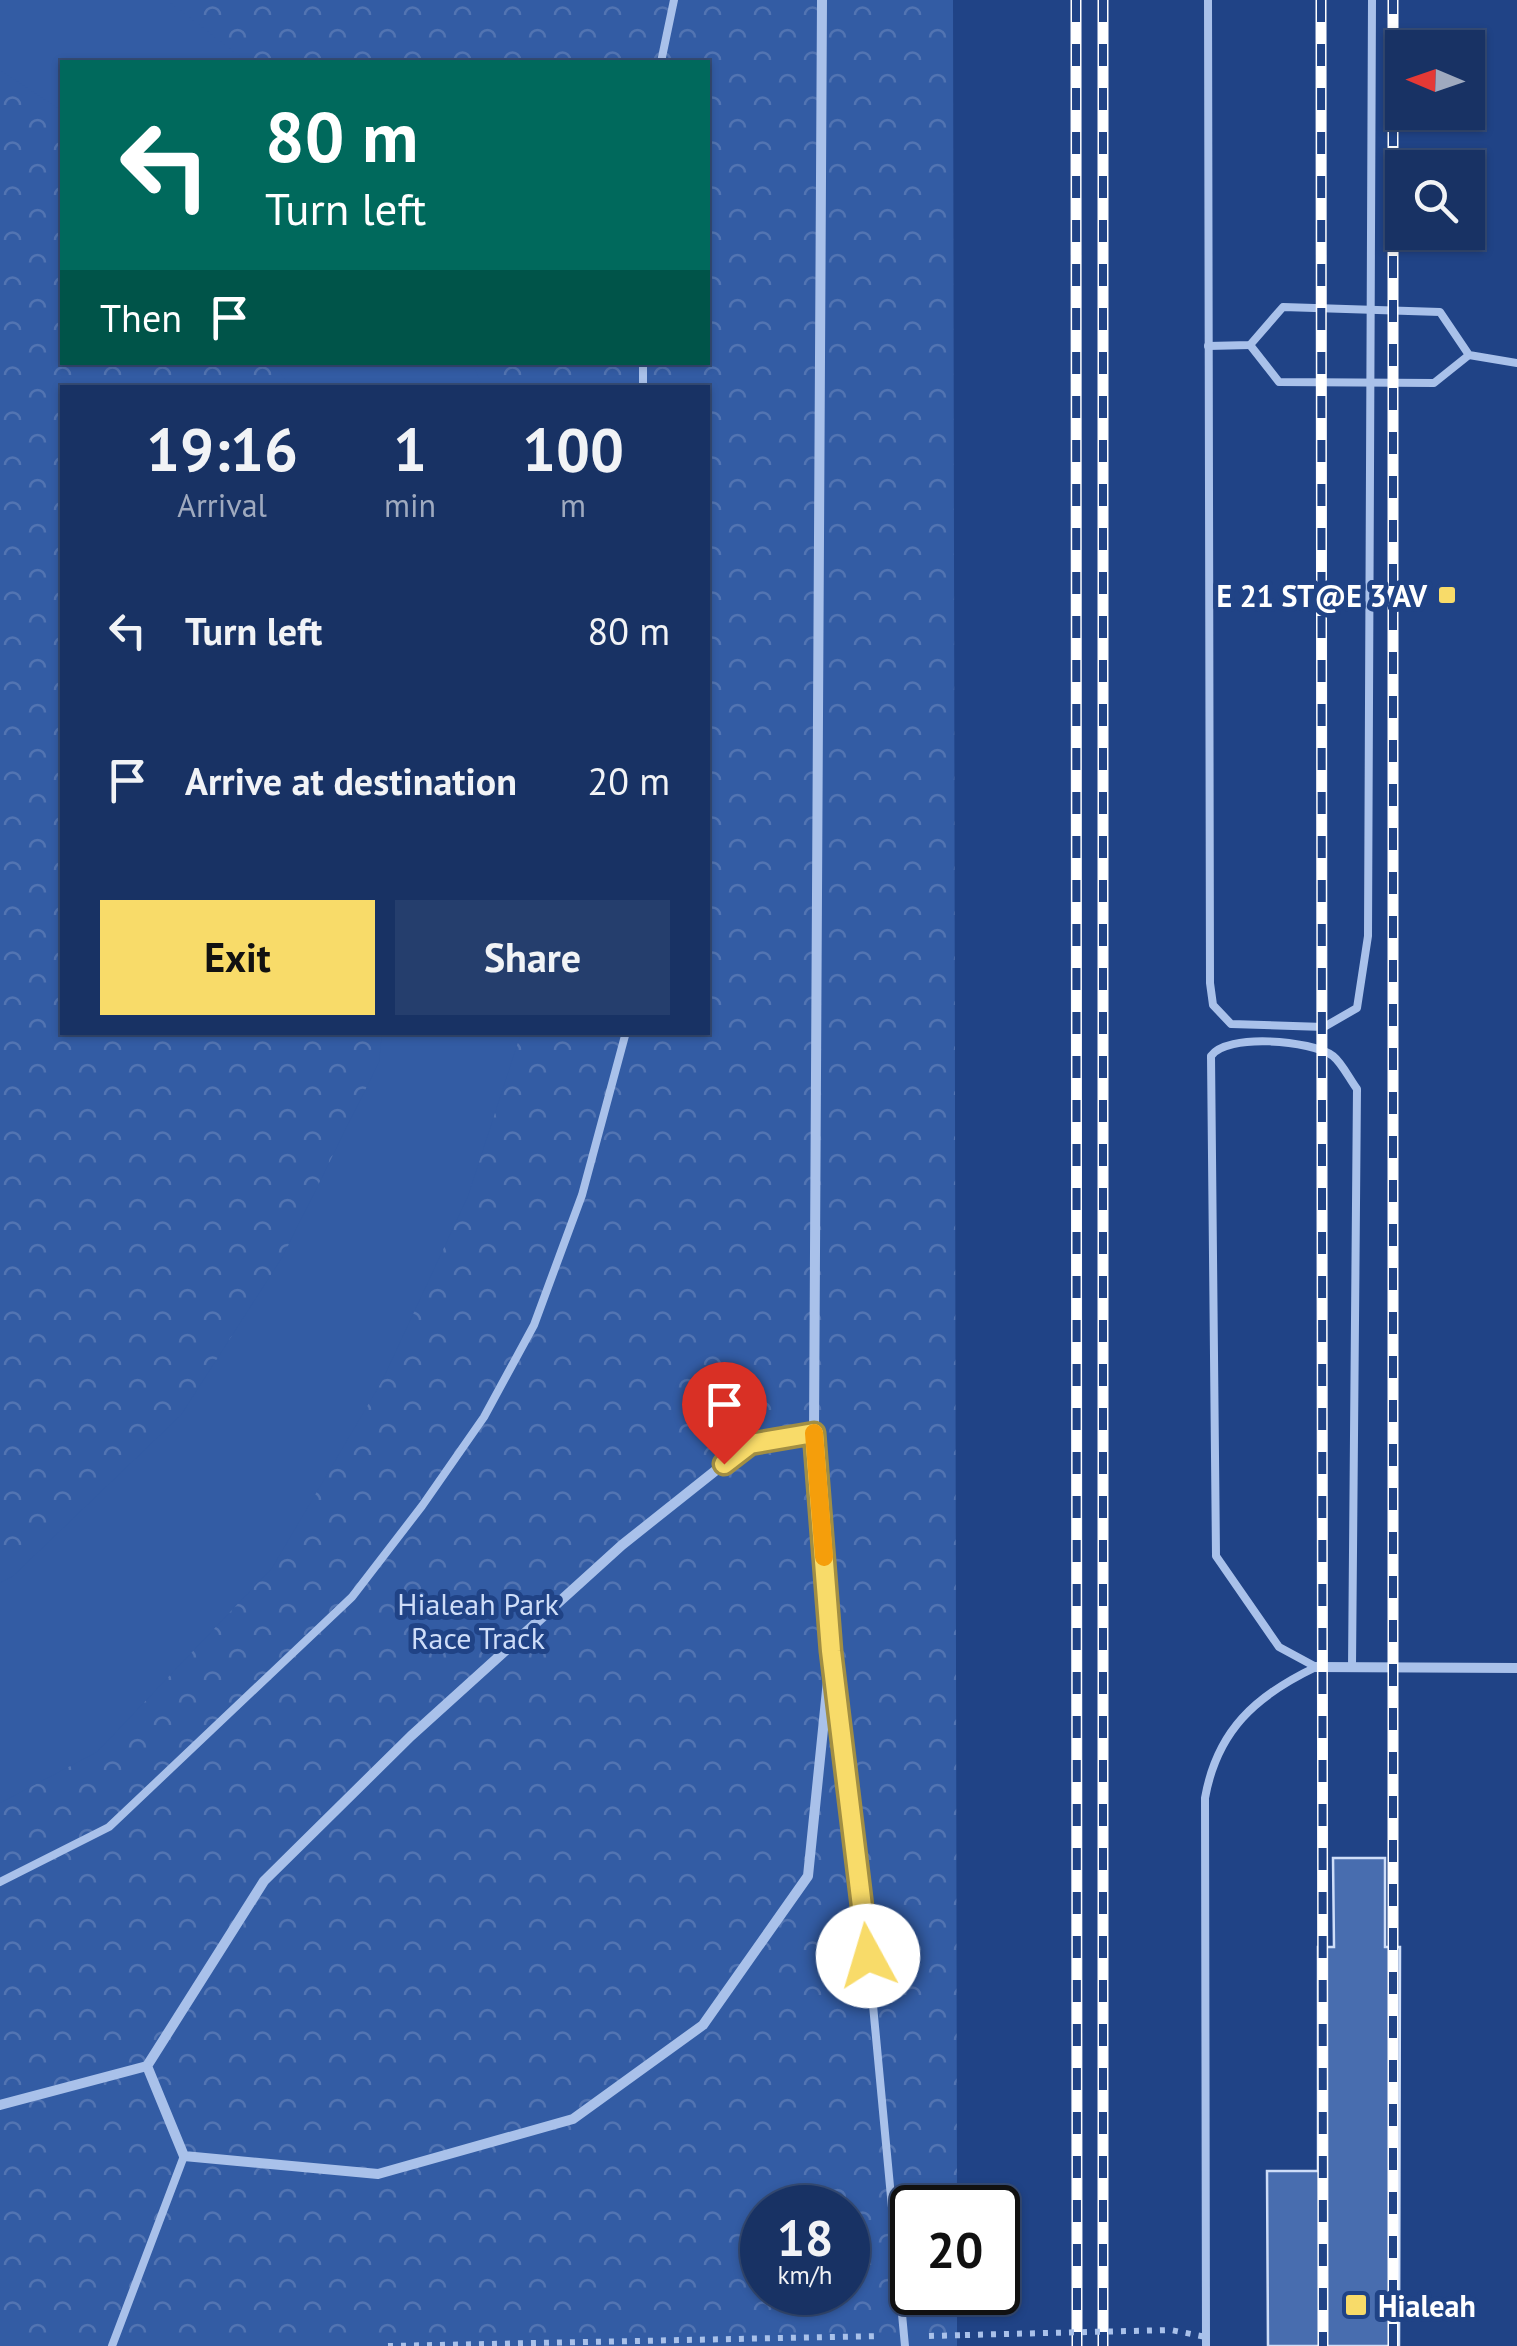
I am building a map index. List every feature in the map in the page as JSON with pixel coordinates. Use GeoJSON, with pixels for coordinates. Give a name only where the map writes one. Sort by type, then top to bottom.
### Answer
{"type":"FeatureCollection","features":[{"type":"Feature","properties":{"kind":"street"},"geometry":{"type":"LineString","coordinates":[[146,2066],[184,2156],[378,2174],[573,2119],[703,2025],[808,1876],[831,1651],[814,1433],[822,0]]}},
{"type":"Feature","properties":{"kind":"street"},"geometry":{"type":"LineString","coordinates":[[0,2105],[146,2066],[264,1881],[411,1736],[622,1545],[750,1444],[814,1433]]}},
{"type":"Feature","properties":{"kind":"street"},"geometry":{"type":"LineString","coordinates":[[1316,1667],[1517,1668]]}},
{"type":"Feature","properties":{"kind":"lane"},"geometry":{"type":"LineString","coordinates":[[661,60],[674,0]]}},
{"type":"Feature","properties":{"kind":"lane"},"geometry":{"type":"LineString","coordinates":[[1208,0],[1210,983],[1213,1005],[1231,1024],[1324,1027],[1357,1008],[1368,936],[1372,0]]}},
{"type":"Feature","properties":{"kind":"lane"},"geometry":{"type":"LineString","coordinates":[[1208,346],[1250,345],[1282,307],[1440,312],[1469,355],[1517,363]]}},
{"type":"Feature","properties":{"kind":"lane"},"geometry":{"type":"LineString","coordinates":[[1250,345],[1279,382],[1434,383],[1469,355]]}},
{"type":"Feature","properties":{"kind":"lane"},"geometry":{"type":"LineString","coordinates":[[0,1882],[109,1828],[352,1597],[422,1506],[484,1417],[534,1325],[582,1195],[625,1035]]}},
{"type":"Feature","properties":{"kind":"lane"},"geometry":{"type":"LineString","coordinates":[[1316,1667],[1279,1647],[1216,1556],[1211,1056],[1228,1042],[1280,1042],[1332,1056],[1357,1089],[1352,1667]]}},
{"type":"Feature","properties":{"kind":"lane"},"geometry":{"type":"LineString","coordinates":[[831,1651],[865,1920],[905,2341]]}},
{"type":"Feature","properties":{"kind":"lane"},"geometry":{"type":"LineString","coordinates":[[1206,2342],[1205,1798],[1211,1765],[1228,1731],[1266,1694],[1316,1667]]}},
{"type":"Feature","properties":{"kind":"lane"},"geometry":{"type":"LineString","coordinates":[[112,2346],[184,2156]]}},
{"type":"Feature","properties":{"kind":"path"},"geometry":{"type":"LineString","coordinates":[[388,2346],[905,2341],[1171,2330],[1206,2342]]}},
{"type":"Feature","properties":{"kind":"green space","name":"Hialeah Park Race Track"},"geometry":{"type":"Polygon","coordinates":[[[0,0],[953,0],[957,2185],[890,2185],[890,2315],[957,2315],[957,2346],[0,2346],[0,0]]]}},
{"type":"Feature","properties":{"kind":"green space"},"geometry":{"type":"Polygon","coordinates":[[[0,0],[167,0],[244,60],[60,60],[60,110],[0,70],[0,0]]]}},
{"type":"Feature","properties":{"kind":"green space"},"geometry":{"type":"Polygon","coordinates":[[[274,365],[473,365],[482,385],[290,385],[274,365]]]}},
{"type":"Feature","properties":{"kind":"green space"},"geometry":{"type":"Polygon","coordinates":[[[382,1035],[520,1035],[468,1196],[382,1381],[272,1568],[97,1752],[0,1803],[0,1583],[13,1576],[181,1415],[283,1256],[379,1062],[382,1035]]]}},
{"type":"Feature","properties":{"kind":"building"},"geometry":{"type":"Polygon","coordinates":[[[1333,1858],[1385,1858],[1385,1947],[1400,1947],[1399,2346],[1268,2346],[1267,2171],[1318,2171],[1318,1947],[1334,1947],[1333,1858]]]}},
{"type":"Feature","properties":{"kind":"railway"},"geometry":{"type":"LineString","coordinates":[[1076,0],[1077,2346]]}},
{"type":"Feature","properties":{"kind":"railway"},"geometry":{"type":"LineString","coordinates":[[1103,0],[1103,2346]]}},
{"type":"Feature","properties":{"kind":"railway"},"geometry":{"type":"LineString","coordinates":[[1321,0],[1323,2346]]}},
{"type":"Feature","properties":{"kind":"railway"},"geometry":{"type":"LineString","coordinates":[[1393,0],[1393,2346]]}},
{"type":"Feature","properties":{"kind":"slow traffic"},"geometry":{"type":"LineString","coordinates":[[814,1433],[824,1557]]}},
{"type":"Feature","properties":{"kind":"place","name":"E 21 ST@E 3 AV"},"geometry":{"type":"Point","coordinates":[1447,595]}},
{"type":"Feature","properties":{"kind":"place","name":"Hialeah"},"geometry":{"type":"Point","coordinates":[1356,2305]}},
{"type":"Feature","properties":{"kind":"route"},"geometry":{"type":"LineString","coordinates":[[724,1464],[750,1444],[814,1433],[831,1651],[868,1956]]}}]}
